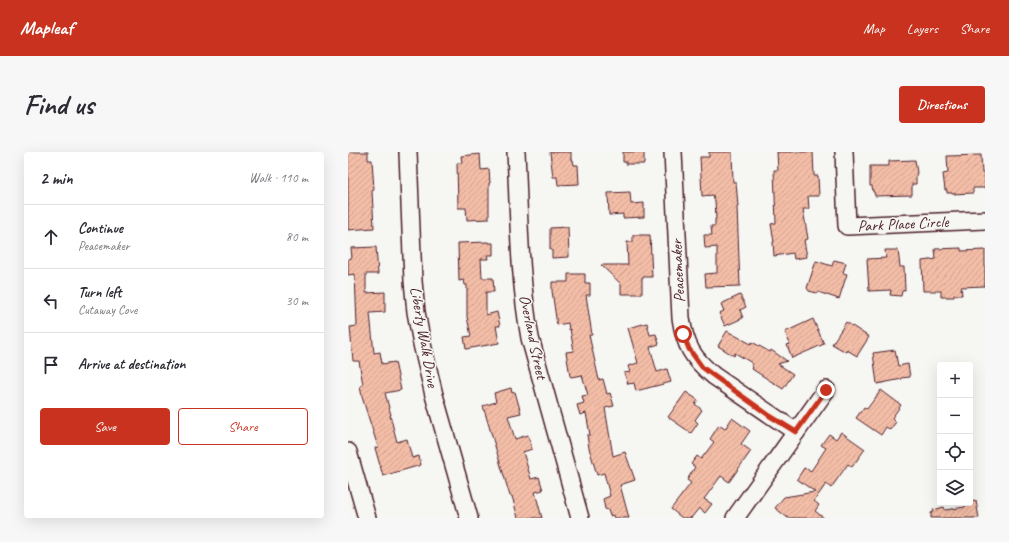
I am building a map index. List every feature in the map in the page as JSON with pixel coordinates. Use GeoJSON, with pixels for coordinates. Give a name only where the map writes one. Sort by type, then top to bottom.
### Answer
{"type":"FeatureCollection","features":[{"type":"Feature","properties":{"kind":"street","name":"Liberty Walk Drive"},"geometry":{"type":"LineString","coordinates":[[408,152],[416,312],[434,395],[469,518]]}},
{"type":"Feature","properties":{"kind":"street","name":"Overland Street"},"geometry":{"type":"LineString","coordinates":[[516,152],[524,308],[530,338],[580,518]]}},
{"type":"Feature","properties":{"kind":"street","name":"Peacemaker"},"geometry":{"type":"LineString","coordinates":[[673,152],[681,318],[683,334],[689,349],[702,367],[796,432]]}},
{"type":"Feature","properties":{"kind":"street","name":"Park Place Circle"},"geometry":{"type":"LineString","coordinates":[[844,152],[847,226],[985,220]]}},
{"type":"Feature","properties":{"kind":"street"},"geometry":{"type":"LineString","coordinates":[[735,518],[826,390]]}},
{"type":"Feature","properties":{"kind":"street"},"geometry":{"type":"LineString","coordinates":[[348,452],[367,518]]}},
{"type":"Feature","properties":{"kind":"building"},"geometry":{"type":"Polygon","coordinates":[[[348,152],[368,152],[368,160],[372,160],[374,228],[348,230],[348,152]]]}},
{"type":"Feature","properties":{"kind":"building"},"geometry":{"type":"Polygon","coordinates":[[[550,152],[571,152],[571,160],[573,160],[574,165],[578,165],[579,184],[558,185],[557,177],[553,177],[550,152]]]}},
{"type":"Feature","properties":{"kind":"building"},"geometry":{"type":"Polygon","coordinates":[[[623,152],[644,152],[644,164],[626,164],[626,162],[623,162],[623,152]]]}},
{"type":"Feature","properties":{"kind":"building"},"geometry":{"type":"Polygon","coordinates":[[[709,152],[732,152],[733,182],[736,182],[738,206],[740,286],[706,287],[705,274],[717,273],[717,247],[705,248],[704,235],[712,235],[711,226],[715,226],[716,219],[715,200],[713,195],[702,196],[700,157],[709,157],[709,152]]]}},
{"type":"Feature","properties":{"kind":"building"},"geometry":{"type":"Polygon","coordinates":[[[777,152],[813,152],[814,176],[818,176],[819,196],[808,196],[809,209],[803,209],[808,239],[804,240],[807,257],[794,259],[793,253],[774,256],[774,242],[771,224],[776,223],[774,170],[778,170],[777,152]]]}},
{"type":"Feature","properties":{"kind":"building"},"geometry":{"type":"Polygon","coordinates":[[[480,154],[481,170],[489,169],[489,219],[467,220],[466,208],[458,208],[457,163],[462,163],[461,156],[480,154]]]}},
{"type":"Feature","properties":{"kind":"building"},"geometry":{"type":"Polygon","coordinates":[[[981,155],[982,173],[985,173],[985,188],[973,188],[973,193],[947,193],[947,190],[945,190],[943,174],[948,173],[947,156],[981,155]]]}},
{"type":"Feature","properties":{"kind":"building"},"geometry":{"type":"Polygon","coordinates":[[[915,160],[917,173],[916,184],[912,184],[912,195],[875,196],[872,186],[870,186],[870,166],[889,166],[889,161],[915,160]]]}},
{"type":"Feature","properties":{"kind":"building"},"geometry":{"type":"Polygon","coordinates":[[[630,192],[631,204],[644,203],[644,217],[623,218],[623,214],[609,215],[608,193],[630,192]]]}},
{"type":"Feature","properties":{"kind":"building"},"geometry":{"type":"Polygon","coordinates":[[[568,227],[569,257],[552,258],[552,250],[550,250],[550,228],[568,227]]]}},
{"type":"Feature","properties":{"kind":"building"},"geometry":{"type":"Polygon","coordinates":[[[633,235],[650,235],[652,277],[642,277],[642,294],[621,294],[621,284],[601,265],[628,265],[627,242],[633,242],[633,235]]]}},
{"type":"Feature","properties":{"kind":"building"},"geometry":{"type":"Polygon","coordinates":[[[458,243],[493,243],[493,255],[487,255],[488,259],[481,259],[482,278],[493,278],[494,292],[486,292],[486,315],[497,312],[500,326],[496,326],[499,343],[466,349],[464,337],[471,336],[467,317],[467,285],[465,285],[464,280],[459,281],[458,243]]]}},
{"type":"Feature","properties":{"kind":"building"},"geometry":{"type":"Polygon","coordinates":[[[376,247],[378,274],[366,274],[366,293],[385,292],[385,312],[370,313],[374,353],[380,352],[382,364],[395,362],[401,390],[385,393],[390,415],[397,442],[407,439],[412,458],[419,456],[421,465],[383,476],[375,448],[378,447],[362,397],[360,386],[363,385],[359,361],[353,361],[350,327],[357,326],[355,274],[348,275],[348,259],[352,258],[351,248],[376,247]]]}},
{"type":"Feature","properties":{"kind":"building"},"geometry":{"type":"Polygon","coordinates":[[[961,248],[961,251],[985,250],[985,286],[961,287],[962,295],[954,295],[954,297],[941,297],[941,291],[923,291],[922,261],[936,259],[935,249],[961,248]]]}},
{"type":"Feature","properties":{"kind":"building"},"geometry":{"type":"Polygon","coordinates":[[[885,250],[898,250],[900,267],[904,267],[905,290],[902,291],[901,296],[890,295],[891,290],[869,291],[867,259],[886,258],[885,250]]]}},
{"type":"Feature","properties":{"kind":"building"},"geometry":{"type":"Polygon","coordinates":[[[834,260],[846,263],[843,273],[847,274],[839,299],[818,292],[809,291],[807,288],[816,261],[832,266],[834,260]]]}},
{"type":"Feature","properties":{"kind":"building"},"geometry":{"type":"Polygon","coordinates":[[[568,274],[585,274],[585,283],[590,283],[590,295],[586,295],[592,335],[589,335],[599,380],[603,379],[607,394],[610,393],[614,406],[605,408],[613,456],[625,452],[635,480],[620,485],[629,518],[614,518],[613,515],[610,516],[608,510],[605,509],[603,499],[610,496],[604,473],[597,475],[589,448],[587,435],[590,435],[586,413],[580,415],[577,405],[584,403],[582,396],[588,395],[582,375],[570,376],[566,352],[574,351],[568,323],[557,325],[552,282],[568,282],[568,274]]]}},
{"type":"Feature","properties":{"kind":"building"},"geometry":{"type":"Polygon","coordinates":[[[740,295],[746,307],[740,310],[743,318],[725,326],[719,313],[724,311],[721,304],[740,295]]]}},
{"type":"Feature","properties":{"kind":"building"},"geometry":{"type":"Polygon","coordinates":[[[813,319],[824,344],[792,358],[787,345],[790,344],[785,332],[813,319]]]}},
{"type":"Feature","properties":{"kind":"building"},"geometry":{"type":"Polygon","coordinates":[[[846,322],[869,337],[857,356],[832,344],[846,322]]]}},
{"type":"Feature","properties":{"kind":"building"},"geometry":{"type":"Polygon","coordinates":[[[647,323],[650,335],[656,334],[659,344],[650,347],[657,372],[667,369],[671,382],[636,391],[634,383],[628,384],[624,373],[630,372],[628,366],[638,363],[628,328],[647,323]]]}},
{"type":"Feature","properties":{"kind":"building"},"geometry":{"type":"Polygon","coordinates":[[[727,331],[751,344],[752,342],[770,352],[771,350],[787,361],[778,364],[793,374],[783,389],[752,369],[752,363],[735,353],[734,356],[718,346],[727,331]]]}},
{"type":"Feature","properties":{"kind":"building"},"geometry":{"type":"Polygon","coordinates":[[[895,350],[898,366],[908,364],[910,377],[877,384],[873,353],[895,350]]]}},
{"type":"Feature","properties":{"kind":"building"},"geometry":{"type":"Polygon","coordinates":[[[511,388],[512,393],[515,392],[521,413],[508,416],[515,439],[528,435],[532,449],[523,452],[531,479],[539,477],[543,490],[535,492],[542,518],[518,518],[483,406],[496,402],[494,393],[511,388]]]}},
{"type":"Feature","properties":{"kind":"building"},"geometry":{"type":"Polygon","coordinates":[[[881,390],[901,405],[892,418],[896,422],[890,430],[886,427],[881,435],[856,418],[864,407],[867,409],[881,390]]]}},
{"type":"Feature","properties":{"kind":"building"},"geometry":{"type":"Polygon","coordinates":[[[686,392],[698,400],[695,404],[702,410],[695,420],[698,423],[691,433],[668,417],[686,392]]]}},
{"type":"Feature","properties":{"kind":"building"},"geometry":{"type":"Polygon","coordinates":[[[732,418],[750,431],[741,444],[751,451],[729,482],[721,476],[704,499],[712,504],[705,513],[699,508],[691,518],[682,518],[671,509],[691,483],[687,480],[695,467],[691,464],[697,456],[701,459],[714,442],[710,439],[719,425],[725,429],[732,418]]]}},
{"type":"Feature","properties":{"kind":"building"},"geometry":{"type":"Polygon","coordinates":[[[841,432],[865,449],[852,467],[848,464],[831,488],[826,484],[814,501],[819,505],[815,511],[824,518],[788,518],[775,508],[784,497],[815,492],[797,479],[804,468],[811,471],[826,448],[821,445],[829,434],[836,439],[841,432]]]}},
{"type":"Feature","properties":{"kind":"building"},"geometry":{"type":"Polygon","coordinates":[[[976,501],[979,518],[931,518],[931,513],[934,512],[933,510],[944,507],[945,510],[973,506],[973,502],[976,501]]]}},
{"type":"Feature","properties":{"kind":"route"},"geometry":{"type":"LineString","coordinates":[[683,334],[689,349],[702,367],[770,416],[796,432],[826,390]]}}]}
